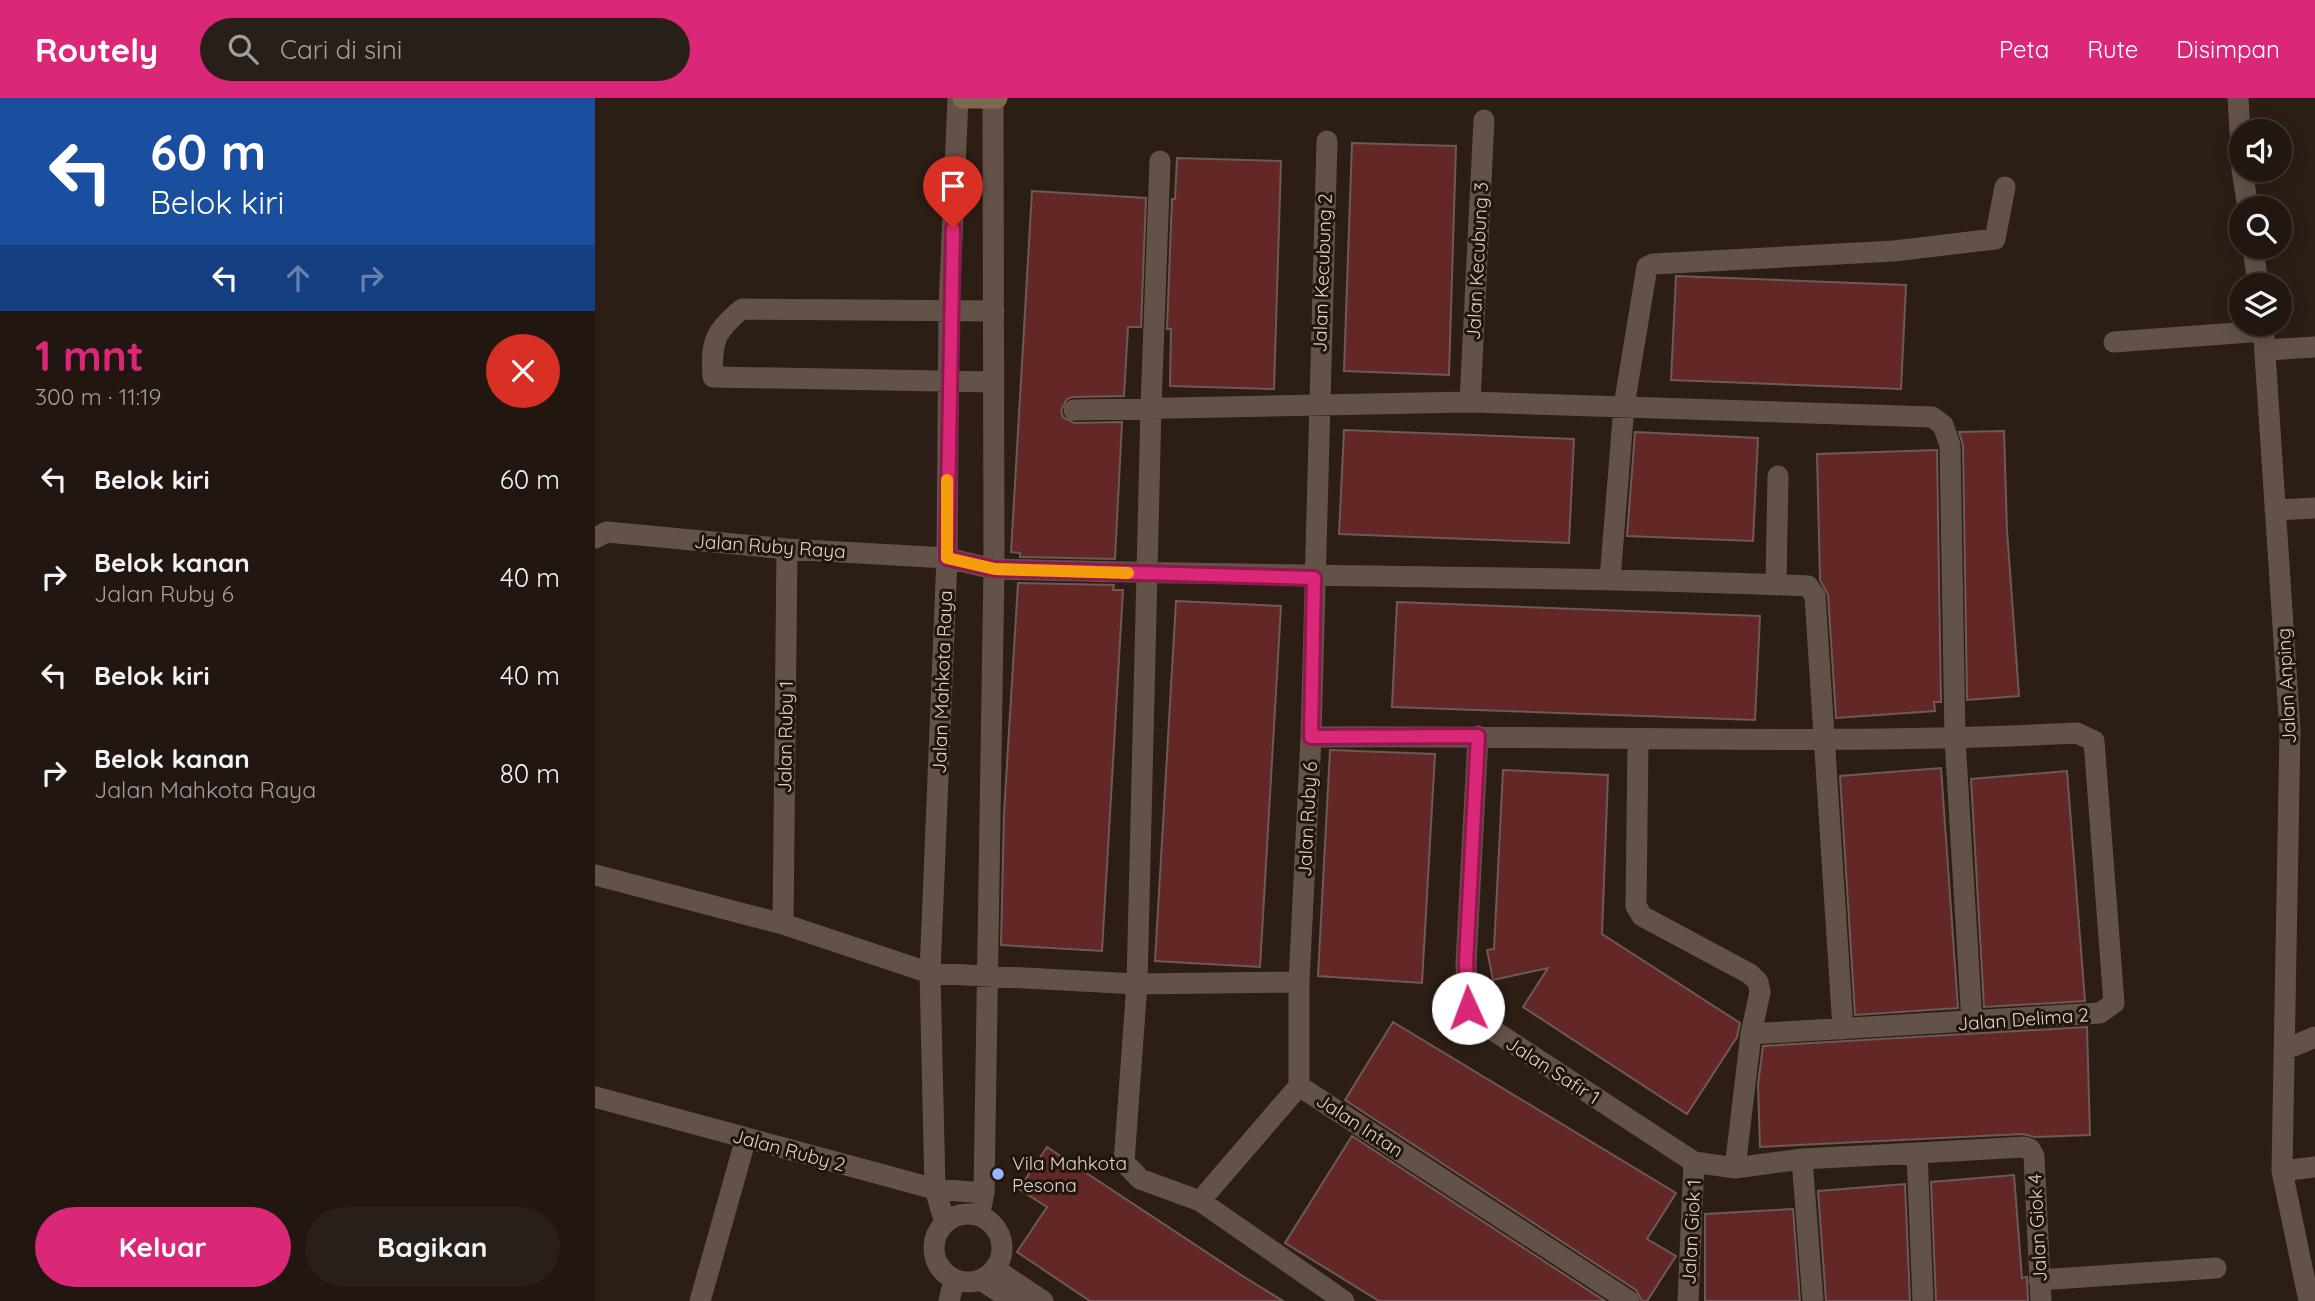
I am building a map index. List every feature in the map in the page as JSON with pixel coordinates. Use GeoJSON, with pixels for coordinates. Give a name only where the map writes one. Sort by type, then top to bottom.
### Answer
{"type":"FeatureCollection","features":[{"type":"Feature","properties":{"kind":"main road"},"geometry":{"type":"LineString","coordinates":[[961,98],[994,98]]}},
{"type":"Feature","properties":{"kind":"street","name":"Jalan Mahkota Raya"},"geometry":{"type":"LineString","coordinates":[[945,1223],[935,1189],[930,973],[947,558],[949,309],[961,98]]}},
{"type":"Feature","properties":{"kind":"street"},"geometry":{"type":"LineString","coordinates":[[979,1216],[984,1193],[995,569],[994,98]]}},
{"type":"Feature","properties":{"kind":"street"},"geometry":{"type":"LineString","coordinates":[[2238,98],[2239,119]]}},
{"type":"Feature","properties":{"kind":"street","name":"Jalan Kecubung 3"},"geometry":{"type":"LineString","coordinates":[[1471,402],[1484,120]]}},
{"type":"Feature","properties":{"kind":"street","name":"Jalan Kecubung 2"},"geometry":{"type":"LineString","coordinates":[[1318,404],[1327,141]]}},
{"type":"Feature","properties":{"kind":"street"},"geometry":{"type":"LineString","coordinates":[[1160,161],[1151,407],[1137,984],[1124,1162],[1140,1179],[1200,1201],[1344,1301]]}},
{"type":"Feature","properties":{"kind":"street"},"geometry":{"type":"LineString","coordinates":[[1610,579],[1624,406],[1644,274],[1653,264],[1894,251],[1995,239],[2005,187]]}},
{"type":"Feature","properties":{"kind":"street"},"geometry":{"type":"LineString","coordinates":[[994,311],[742,309],[727,321],[711,347],[713,377],[994,382]]}},
{"type":"Feature","properties":{"kind":"street"},"geometry":{"type":"LineString","coordinates":[[2114,342],[2243,336]]}},
{"type":"Feature","properties":{"kind":"street","name":"Jalan Anping"},"geometry":{"type":"LineString","coordinates":[[2264,336],[2290,731],[2281,1171],[2309,1301]]}},
{"type":"Feature","properties":{"kind":"street"},"geometry":{"type":"LineString","coordinates":[[2268,336],[2315,347]]}},
{"type":"Feature","properties":{"kind":"street"},"geometry":{"type":"LineString","coordinates":[[1074,410],[1471,402],[1932,417],[1943,425],[1950,445],[1955,739],[1972,1023]]}},
{"type":"Feature","properties":{"kind":"street","name":"Jalan Ruby 6"},"geometry":{"type":"LineString","coordinates":[[1299,982],[1311,737],[1318,404]]}},
{"type":"Feature","properties":{"kind":"street"},"geometry":{"type":"LineString","coordinates":[[1776,585],[1778,476]]}},
{"type":"Feature","properties":{"kind":"street"},"geometry":{"type":"LineString","coordinates":[[2276,510],[2315,508]]}},
{"type":"Feature","properties":{"kind":"street","name":"Jalan Ruby Raya"},"geometry":{"type":"LineString","coordinates":[[595,538],[607,532],[787,549],[947,558],[995,569],[1314,578],[1610,579],[1808,586],[1815,596],[1825,740]]}},
{"type":"Feature","properties":{"kind":"street","name":"Jalan Ruby 1"},"geometry":{"type":"LineString","coordinates":[[783,924],[787,549]]}},
{"type":"Feature","properties":{"kind":"street","name":"Jalan Delima 2"},"geometry":{"type":"LineString","coordinates":[[1751,1034],[1972,1023],[2100,1013],[2114,1003],[2094,741],[2077,733],[1955,739]]}},
{"type":"Feature","properties":{"kind":"street"},"geometry":{"type":"LineString","coordinates":[[1311,737],[1478,736],[1637,741],[1955,739]]}},
{"type":"Feature","properties":{"kind":"street","name":"Jalan Safir 1"},"geometry":{"type":"LineString","coordinates":[[1478,736],[1466,962],[1468,1008],[1476,1019],[1694,1163]]}},
{"type":"Feature","properties":{"kind":"street"},"geometry":{"type":"LineString","coordinates":[[1825,740],[1843,1029]]}},
{"type":"Feature","properties":{"kind":"street"},"geometry":{"type":"LineString","coordinates":[[1637,741],[1636,906],[1642,916],[1705,948],[1758,982],[1760,992],[1751,1034],[1735,1168]]}},
{"type":"Feature","properties":{"kind":"street"},"geometry":{"type":"LineString","coordinates":[[595,875],[783,924],[930,973],[1137,984],[1299,982]]}},
{"type":"Feature","properties":{"kind":"street","name":"Jalan Intan"},"geometry":{"type":"LineString","coordinates":[[1299,982],[1299,1086],[1629,1301]]}},
{"type":"Feature","properties":{"kind":"street"},"geometry":{"type":"LineString","coordinates":[[2284,1050],[2315,1037]]}},
{"type":"Feature","properties":{"kind":"street"},"geometry":{"type":"LineString","coordinates":[[1200,1201],[1299,1086]]}},
{"type":"Feature","properties":{"kind":"street","name":"Jalan Ruby 2"},"geometry":{"type":"LineString","coordinates":[[595,1097],[935,1189],[984,1193]]}},
{"type":"Feature","properties":{"kind":"street"},"geometry":{"type":"LineString","coordinates":[[700,1301],[746,1138]]}},
{"type":"Feature","properties":{"kind":"street","name":"Jalan Giok 4"},"geometry":{"type":"LineString","coordinates":[[1917,1153],[2024,1147],[2030,1149],[2034,1156],[2040,1290]]}},
{"type":"Feature","properties":{"kind":"street"},"geometry":{"type":"LineString","coordinates":[[1694,1163],[1735,1168],[1802,1159],[1917,1153],[1923,1301]]}},
{"type":"Feature","properties":{"kind":"street"},"geometry":{"type":"LineString","coordinates":[[1802,1159],[1813,1301]]}},
{"type":"Feature","properties":{"kind":"street","name":"Jalan Giok 1"},"geometry":{"type":"LineString","coordinates":[[1688,1301],[1694,1163]]}},
{"type":"Feature","properties":{"kind":"street"},"geometry":{"type":"LineString","coordinates":[[2281,1171],[2315,1167]]}},
{"type":"Feature","properties":{"kind":"street"},"geometry":{"type":"LineString","coordinates":[[988,1275],[1002,1245],[997,1231],[979,1216],[955,1216],[936,1234],[933,1247],[935,1261],[943,1272],[954,1280],[967,1282],[988,1275],[1043,1301]]}},
{"type":"Feature","properties":{"kind":"street"},"geometry":{"type":"LineString","coordinates":[[2040,1290],[2216,1268]]}},
{"type":"Feature","properties":{"kind":"street"},"geometry":{"type":"LineString","coordinates":[[988,1275],[1013,1301]]}},
{"type":"Feature","properties":{"kind":"street"},"geometry":{"type":"LineString","coordinates":[[949,1301],[954,1280]]}},
{"type":"Feature","properties":{"kind":"building"},"geometry":{"type":"Polygon","coordinates":[[[1352,143],[1456,146],[1449,375],[1344,371],[1352,143]]]}},
{"type":"Feature","properties":{"kind":"building"},"geometry":{"type":"Polygon","coordinates":[[[1177,158],[1281,161],[1274,389],[1170,386],[1171,329],[1167,329],[1172,199],[1175,199],[1177,158]]]}},
{"type":"Feature","properties":{"kind":"building"},"geometry":{"type":"Polygon","coordinates":[[[1032,191],[1146,198],[1141,327],[1128,327],[1124,396],[1073,397],[1067,399],[1061,410],[1063,417],[1074,423],[1122,422],[1115,559],[1020,557],[1020,553],[1011,552],[1032,191]]]}},
{"type":"Feature","properties":{"kind":"building"},"geometry":{"type":"Polygon","coordinates":[[[1676,276],[1906,285],[1901,389],[1671,380],[1676,276]]]}},
{"type":"Feature","properties":{"kind":"building"},"geometry":{"type":"Polygon","coordinates":[[[1344,430],[1574,439],[1569,543],[1339,534],[1344,430]]]}},
{"type":"Feature","properties":{"kind":"building"},"geometry":{"type":"Polygon","coordinates":[[[2004,431],[2007,530],[2019,696],[1967,700],[1963,445],[1959,432],[2004,431]]]}},
{"type":"Feature","properties":{"kind":"building"},"geometry":{"type":"Polygon","coordinates":[[[1635,432],[1758,438],[1753,541],[1627,536],[1635,432]]]}},
{"type":"Feature","properties":{"kind":"building"},"geometry":{"type":"Polygon","coordinates":[[[1937,450],[1941,702],[1934,702],[1935,711],[1836,718],[1828,595],[1820,580],[1817,454],[1937,450]]]}},
{"type":"Feature","properties":{"kind":"building"},"geometry":{"type":"Polygon","coordinates":[[[1018,583],[1114,585],[1113,590],[1123,590],[1102,951],[1001,945],[1004,813],[1018,583]]]}},
{"type":"Feature","properties":{"kind":"building"},"geometry":{"type":"Polygon","coordinates":[[[1176,601],[1281,606],[1260,967],[1155,961],[1176,601]]]}},
{"type":"Feature","properties":{"kind":"building"},"geometry":{"type":"Polygon","coordinates":[[[1397,602],[1760,616],[1755,720],[1392,707],[1397,602]]]}},
{"type":"Feature","properties":{"kind":"building"},"geometry":{"type":"Polygon","coordinates":[[[1330,750],[1435,754],[1422,983],[1318,976],[1330,750]]]}},
{"type":"Feature","properties":{"kind":"building"},"geometry":{"type":"Polygon","coordinates":[[[1941,768],[1958,1008],[1855,1015],[1840,776],[1941,768]]]}},
{"type":"Feature","properties":{"kind":"building"},"geometry":{"type":"Polygon","coordinates":[[[1503,770],[1608,775],[1602,934],[1740,1023],[1737,1037],[1687,1114],[1523,1007],[1548,968],[1493,980],[1487,950],[1494,949],[1503,770]]]}},
{"type":"Feature","properties":{"kind":"building"},"geometry":{"type":"Polygon","coordinates":[[[2067,771],[2085,1001],[1984,1007],[1971,779],[2067,771]]]}},
{"type":"Feature","properties":{"kind":"building"},"geometry":{"type":"Polygon","coordinates":[[[1393,1022],[1676,1193],[1647,1239],[1676,1256],[1647,1301],[1642,1301],[1636,1290],[1345,1100],[1393,1022]]]}},
{"type":"Feature","properties":{"kind":"building"},"geometry":{"type":"Polygon","coordinates":[[[2087,1027],[2090,1135],[2035,1137],[2023,1134],[1760,1147],[1758,1084],[1763,1046],[2087,1027]]]}},
{"type":"Feature","properties":{"kind":"building"},"geometry":{"type":"Polygon","coordinates":[[[1352,1136],[1605,1301],[1379,1301],[1285,1243],[1352,1136]]]}},
{"type":"Feature","properties":{"kind":"building"},"geometry":{"type":"Polygon","coordinates":[[[1047,1147],[1283,1301],[1090,1301],[1017,1252],[1047,1207],[1019,1189],[1047,1147]]]}},
{"type":"Feature","properties":{"kind":"building"},"geometry":{"type":"Polygon","coordinates":[[[2014,1175],[2022,1278],[2027,1277],[2028,1301],[1936,1301],[1931,1182],[2014,1175]]]}},
{"type":"Feature","properties":{"kind":"building"},"geometry":{"type":"Polygon","coordinates":[[[1905,1184],[1910,1301],[1826,1301],[1818,1191],[1905,1184]]]}},
{"type":"Feature","properties":{"kind":"building"},"geometry":{"type":"Polygon","coordinates":[[[1793,1209],[1800,1301],[1705,1301],[1705,1214],[1793,1209]]]}},
{"type":"Feature","properties":{"kind":"slow traffic"},"geometry":{"type":"LineString","coordinates":[[947,480],[947,558],[995,569],[1128,573]]}},
{"type":"Feature","properties":{"kind":"place","name":"Vila Mahkota Pesona"},"geometry":{"type":"Point","coordinates":[998,1174]}},
{"type":"Feature","properties":{"kind":"route"},"geometry":{"type":"LineString","coordinates":[[953,228],[949,309],[947,558],[995,569],[1314,578],[1311,737],[1478,736],[1466,962],[1468,1008]]}}]}
